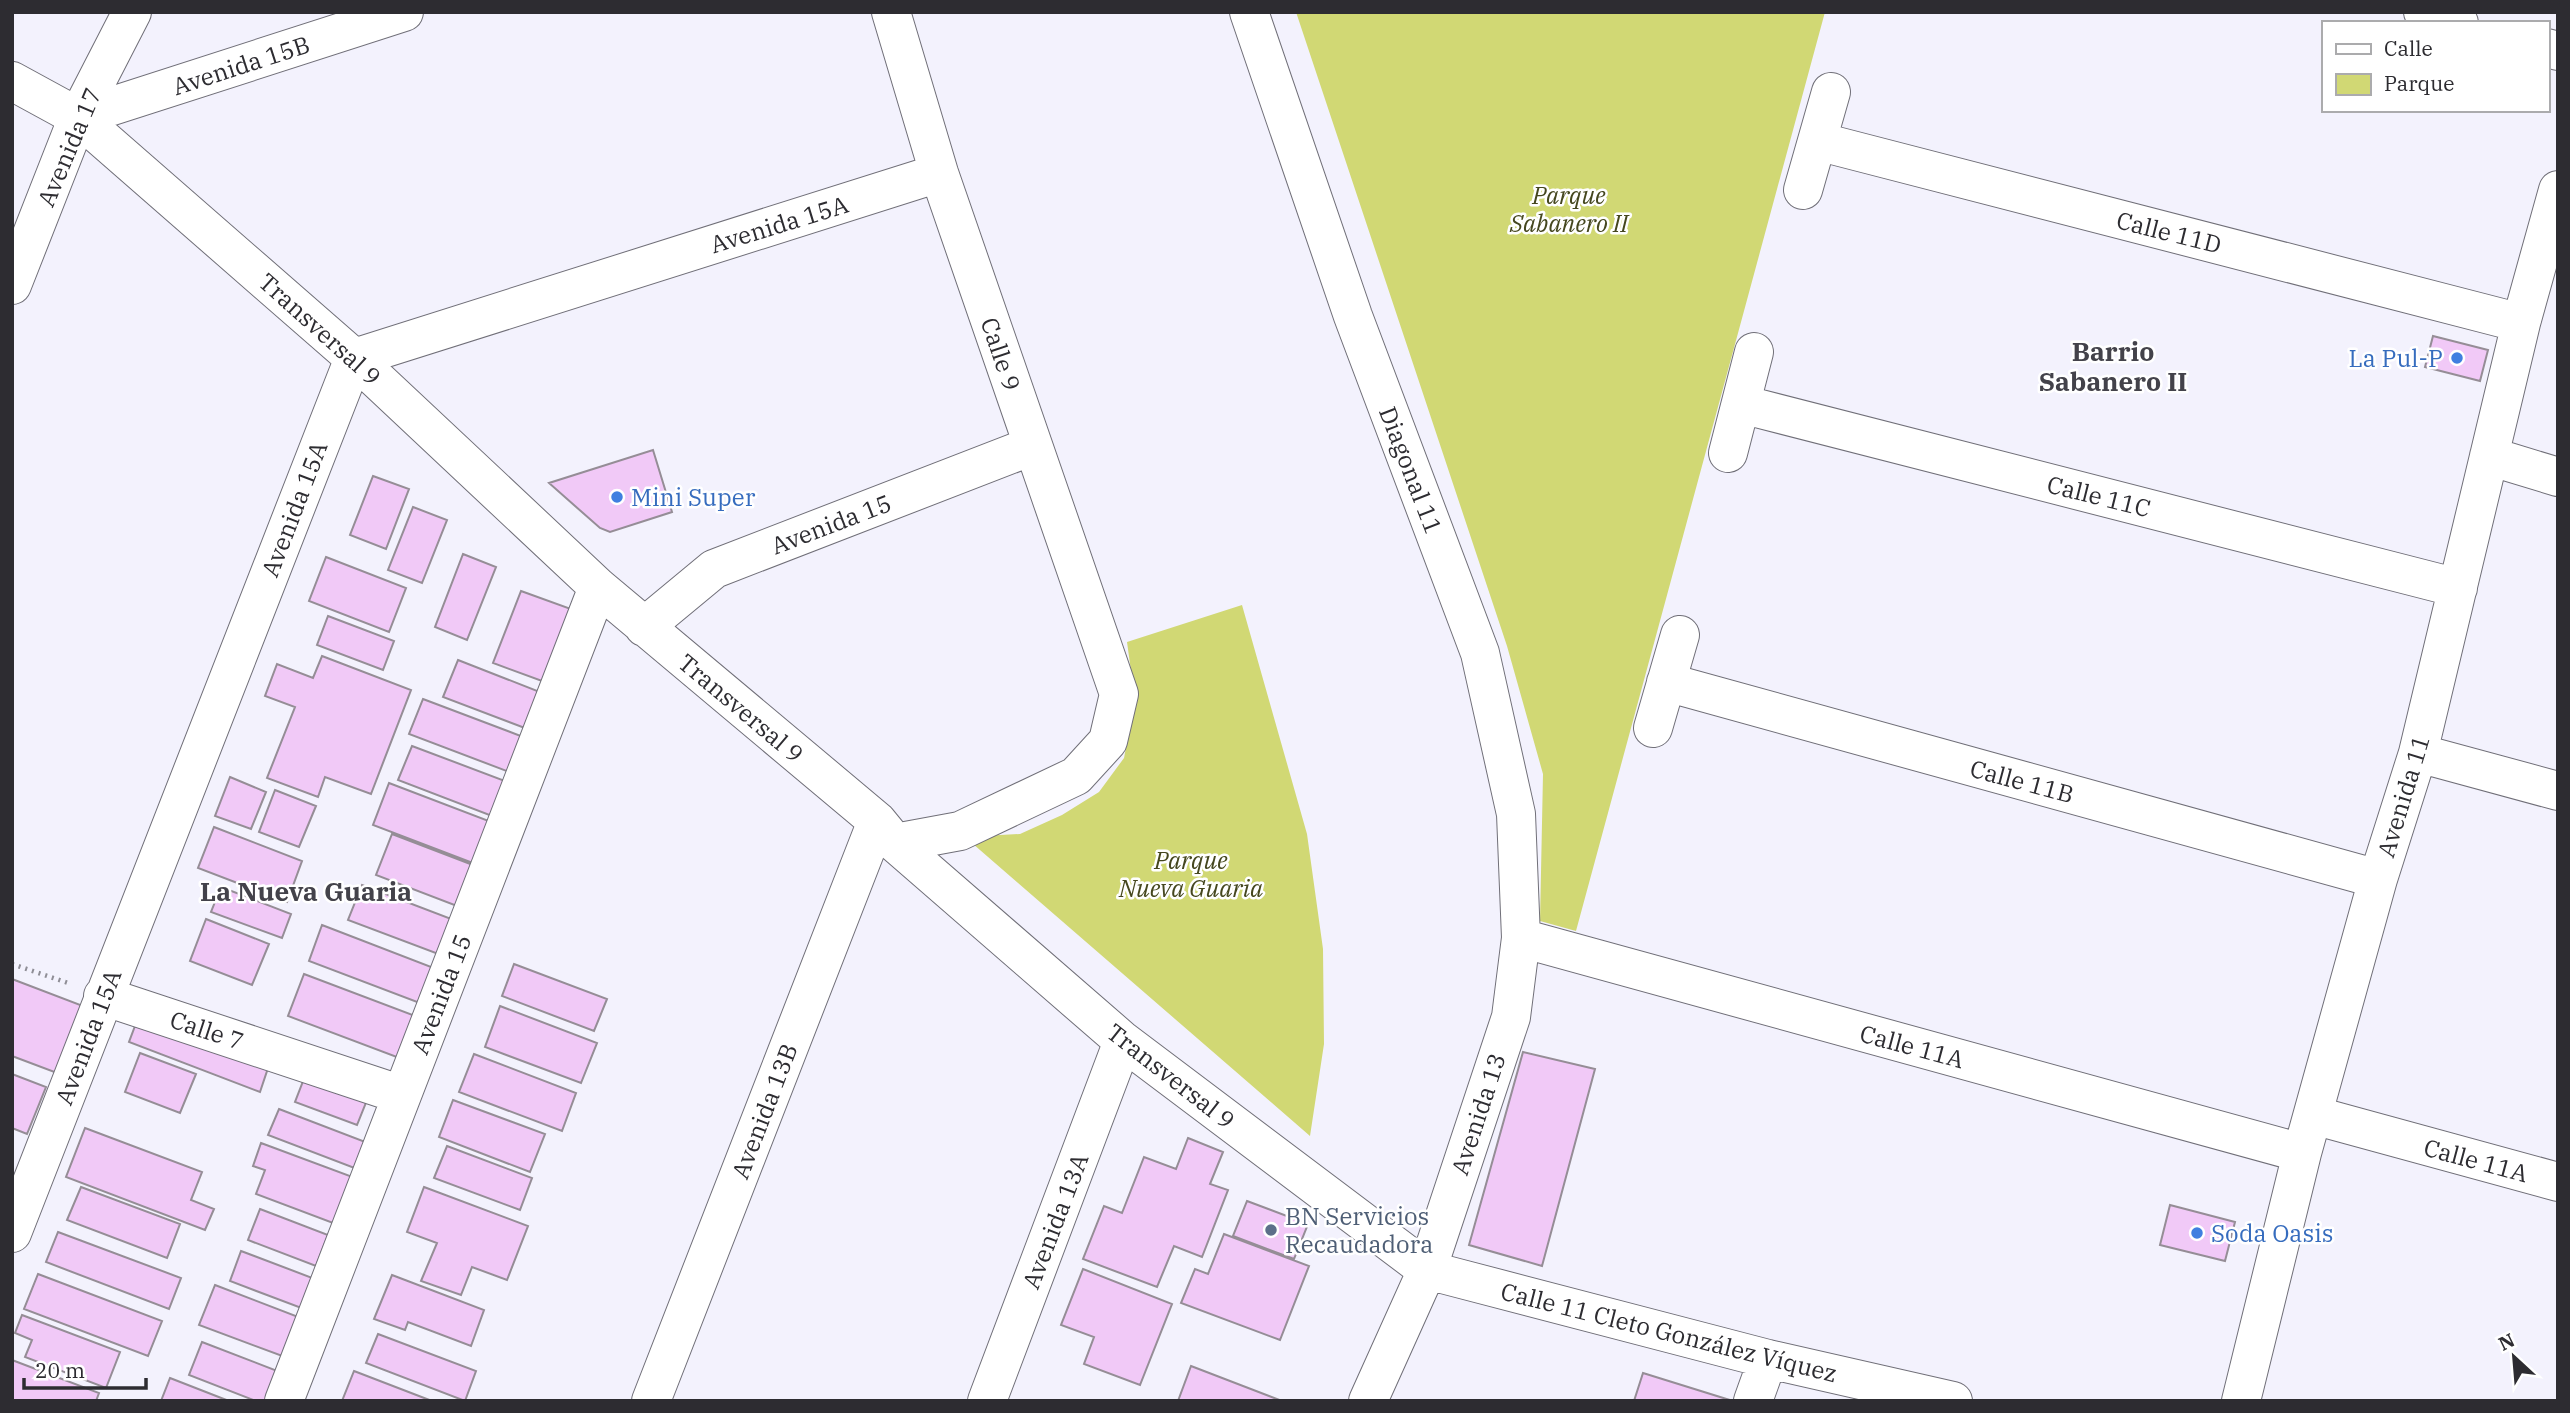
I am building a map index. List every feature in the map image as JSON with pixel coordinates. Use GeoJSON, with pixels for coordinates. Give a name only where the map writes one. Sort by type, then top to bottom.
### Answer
{"type":"FeatureCollection","features":[{"type":"Feature","properties":{"kind":"street","name":"Avenida 17"},"geometry":{"type":"LineString","coordinates":[[12,285],[78,117],[132,12]]}},
{"type":"Feature","properties":{"kind":"street","name":"Avenida 15B"},"geometry":{"type":"LineString","coordinates":[[78,117],[404,12]]}},
{"type":"Feature","properties":{"kind":"street","name":"Calle 9"},"geometry":{"type":"LineString","coordinates":[[886,832],[960,831],[1076,776],[1108,741],[1119,694],[939,173],[891,12]]}},
{"type":"Feature","properties":{"kind":"street","name":"Diagonal 11"},"geometry":{"type":"LineString","coordinates":[[1249,12],[1353,316],[1480,653],[1516,814],[1521,938]]}},
{"type":"Feature","properties":{"kind":"street"},"geometry":{"type":"LineString","coordinates":[[2423,12],[2452,21]]}},
{"type":"Feature","properties":{"kind":"street"},"geometry":{"type":"LineString","coordinates":[[12,81],[78,117]]}},
{"type":"Feature","properties":{"kind":"street"},"geometry":{"type":"LineString","coordinates":[[1803,190],[1831,92]]}},
{"type":"Feature","properties":{"kind":"street","name":"Transversal 9"},"geometry":{"type":"LineString","coordinates":[[78,117],[354,358],[598,587],[886,832],[1123,1041],[1427,1270]]}},
{"type":"Feature","properties":{"kind":"street","name":"Calle 11D"},"geometry":{"type":"LineString","coordinates":[[1817,141],[2521,323]]}},
{"type":"Feature","properties":{"kind":"street","name":"Avenida 15A"},"geometry":{"type":"LineString","coordinates":[[12,1233],[354,358],[939,173]]}},
{"type":"Feature","properties":{"kind":"street","name":"Avenida 11"},"geometry":{"type":"LineString","coordinates":[[2241,1401],[2302,1153],[2378,879],[2418,753],[2521,323],[2558,190]]}},
{"type":"Feature","properties":{"kind":"street"},"geometry":{"type":"LineString","coordinates":[[1728,453],[1754,352]]}},
{"type":"Feature","properties":{"kind":"street","name":"Calle 11C"},"geometry":{"type":"LineString","coordinates":[[1741,404],[2458,589]]}},
{"type":"Feature","properties":{"kind":"street","name":"Avenida 15"},"geometry":{"type":"LineString","coordinates":[[644,626],[714,569],[1032,446]]}},
{"type":"Feature","properties":{"kind":"street"},"geometry":{"type":"LineString","coordinates":[[2489,456],[2558,477]]}},
{"type":"Feature","properties":{"kind":"street","name":"Avenida 15"},"geometry":{"type":"LineString","coordinates":[[284,1401],[598,587]]}},
{"type":"Feature","properties":{"kind":"street"},"geometry":{"type":"LineString","coordinates":[[1653,728],[1680,635]]}},
{"type":"Feature","properties":{"kind":"street","name":"Calle 11B"},"geometry":{"type":"LineString","coordinates":[[1666,682],[2378,879]]}},
{"type":"Feature","properties":{"kind":"street"},"geometry":{"type":"LineString","coordinates":[[2418,753],[2558,791]]}},
{"type":"Feature","properties":{"kind":"street","name":"Avenida 13B"},"geometry":{"type":"LineString","coordinates":[[651,1401],[886,832]]}},
{"type":"Feature","properties":{"kind":"street","name":"Calle 11A"},"geometry":{"type":"LineString","coordinates":[[1521,938],[2302,1153]]}},
{"type":"Feature","properties":{"kind":"street","name":"Avenida 13"},"geometry":{"type":"LineString","coordinates":[[1368,1401],[1427,1270],[1511,1017],[1521,938]]}},
{"type":"Feature","properties":{"kind":"street","name":"Calle 7"},"geometry":{"type":"LineString","coordinates":[[103,996],[402,1095]]}},
{"type":"Feature","properties":{"kind":"street","name":"Avenida 13A"},"geometry":{"type":"LineString","coordinates":[[987,1401],[1123,1041]]}},
{"type":"Feature","properties":{"kind":"street","name":"Calle 11A"},"geometry":{"type":"LineString","coordinates":[[2313,1115],[2558,1182]]}},
{"type":"Feature","properties":{"kind":"street","name":"Calle 11 Cleto González Víquez"},"geometry":{"type":"LineString","coordinates":[[1427,1270],[1768,1359],[1953,1401]]}},
{"type":"Feature","properties":{"kind":"street"},"geometry":{"type":"LineString","coordinates":[[1753,1401],[1768,1359]]}},
{"type":"Feature","properties":{"kind":"path"},"geometry":{"type":"LineString","coordinates":[[12,964],[103,996]]}},
{"type":"Feature","properties":{"kind":"green space","name":"Parque Sabanero II"},"geometry":{"type":"Polygon","coordinates":[[[1296,12],[1825,12],[1576,931],[1540,921],[1543,774],[1507,646],[1296,12]]]}},
{"type":"Feature","properties":{"kind":"green space","name":"Parque Nueva Guaria"},"geometry":{"type":"Polygon","coordinates":[[[1242,605],[1307,834],[1323,949],[1324,1044],[1310,1136],[965,837],[1020,834],[1062,815],[1099,792],[1124,758],[1135,700],[1127,642],[1242,605]]]}},
{"type":"Feature","properties":{"kind":"building","name":"La Pul-P"},"geometry":{"type":"Polygon","coordinates":[[[2433,336],[2488,350],[2480,381],[2425,367],[2433,336]]]}},
{"type":"Feature","properties":{"kind":"building","name":"Mini Super"},"geometry":{"type":"Polygon","coordinates":[[[653,450],[672,512],[610,532],[600,528],[549,483],[653,450]]]}},
{"type":"Feature","properties":{"kind":"building"},"geometry":{"type":"Polygon","coordinates":[[[373,476],[409,489],[386,549],[350,535],[373,476]]]}},
{"type":"Feature","properties":{"kind":"building"},"geometry":{"type":"Polygon","coordinates":[[[413,507],[447,520],[422,583],[388,570],[413,507]]]}},
{"type":"Feature","properties":{"kind":"building"},"geometry":{"type":"Polygon","coordinates":[[[463,554],[496,567],[467,640],[435,627],[463,554]]]}},
{"type":"Feature","properties":{"kind":"building"},"geometry":{"type":"Polygon","coordinates":[[[326,557],[406,588],[389,632],[309,601],[326,557]]]}},
{"type":"Feature","properties":{"kind":"building"},"geometry":{"type":"Polygon","coordinates":[[[521,591],[571,609],[542,681],[493,663],[521,591]]]}},
{"type":"Feature","properties":{"kind":"building"},"geometry":{"type":"Polygon","coordinates":[[[328,616],[394,641],[383,670],[317,645],[328,616]]]}},
{"type":"Feature","properties":{"kind":"building"},"geometry":{"type":"Polygon","coordinates":[[[322,656],[411,690],[371,794],[325,777],[318,797],[267,778],[295,707],[265,696],[277,664],[313,678],[322,656]]]}},
{"type":"Feature","properties":{"kind":"building"},"geometry":{"type":"Polygon","coordinates":[[[458,660],[545,694],[530,730],[443,697],[458,660]]]}},
{"type":"Feature","properties":{"kind":"building"},"geometry":{"type":"Polygon","coordinates":[[[423,699],[526,738],[512,773],[409,734],[423,699]]]}},
{"type":"Feature","properties":{"kind":"building"},"geometry":{"type":"Polygon","coordinates":[[[412,746],[505,781],[492,816],[398,780],[412,746]]]}},
{"type":"Feature","properties":{"kind":"building"},"geometry":{"type":"Polygon","coordinates":[[[230,777],[266,792],[251,829],[215,816],[230,777]]]}},
{"type":"Feature","properties":{"kind":"building"},"geometry":{"type":"Polygon","coordinates":[[[389,783],[494,823],[478,865],[373,825],[389,783]]]}},
{"type":"Feature","properties":{"kind":"building"},"geometry":{"type":"Polygon","coordinates":[[[275,790],[316,806],[299,847],[259,832],[275,790]]]}},
{"type":"Feature","properties":{"kind":"building"},"geometry":{"type":"Polygon","coordinates":[[[214,827],[302,861],[287,902],[198,868],[214,827]]]}},
{"type":"Feature","properties":{"kind":"building"},"geometry":{"type":"Polygon","coordinates":[[[392,834],[473,865],[457,906],[376,875],[392,834]]]}},
{"type":"Feature","properties":{"kind":"building"},"geometry":{"type":"Polygon","coordinates":[[[362,885],[454,920],[441,955],[348,920],[362,885]]]}},
{"type":"Feature","properties":{"kind":"building"},"geometry":{"type":"Polygon","coordinates":[[[221,887],[291,914],[282,938],[211,912],[221,887]]]}},
{"type":"Feature","properties":{"kind":"building"},"geometry":{"type":"Polygon","coordinates":[[[206,919],[269,944],[252,985],[190,961],[206,919]]]}},
{"type":"Feature","properties":{"kind":"building"},"geometry":{"type":"Polygon","coordinates":[[[322,925],[439,970],[425,1005],[309,961],[322,925]]]}},
{"type":"Feature","properties":{"kind":"building"},"geometry":{"type":"Polygon","coordinates":[[[514,964],[607,999],[594,1031],[502,996],[514,964]]]}},
{"type":"Feature","properties":{"kind":"building"},"geometry":{"type":"Polygon","coordinates":[[[304,974],[418,1017],[402,1059],[288,1016],[304,974]]]}},
{"type":"Feature","properties":{"kind":"building"},"geometry":{"type":"Polygon","coordinates":[[[12,979],[83,1006],[57,1073],[12,1056],[12,979]]]}},
{"type":"Feature","properties":{"kind":"building"},"geometry":{"type":"Polygon","coordinates":[[[500,1006],[597,1043],[581,1083],[485,1047],[500,1006]]]}},
{"type":"Feature","properties":{"kind":"building"},"geometry":{"type":"Polygon","coordinates":[[[138,1018],[268,1068],[260,1092],[129,1042],[138,1018]]]}},
{"type":"Feature","properties":{"kind":"building"},"geometry":{"type":"Polygon","coordinates":[[[1523,1052],[1595,1069],[1542,1266],[1469,1245],[1523,1052]]]}},
{"type":"Feature","properties":{"kind":"building"},"geometry":{"type":"Polygon","coordinates":[[[140,1053],[196,1074],[180,1113],[125,1092],[140,1053]]]}},
{"type":"Feature","properties":{"kind":"building"},"geometry":{"type":"Polygon","coordinates":[[[474,1054],[576,1093],[562,1131],[459,1092],[474,1054]]]}},
{"type":"Feature","properties":{"kind":"building"},"geometry":{"type":"Polygon","coordinates":[[[307,1071],[369,1095],[357,1125],[295,1102],[307,1071]]]}},
{"type":"Feature","properties":{"kind":"building"},"geometry":{"type":"Polygon","coordinates":[[[12,1074],[46,1087],[27,1134],[12,1128],[12,1074]]]}},
{"type":"Feature","properties":{"kind":"building"},"geometry":{"type":"Polygon","coordinates":[[[453,1100],[545,1134],[530,1172],[439,1137],[453,1100]]]}},
{"type":"Feature","properties":{"kind":"building"},"geometry":{"type":"Polygon","coordinates":[[[279,1109],[368,1143],[357,1169],[268,1135],[279,1109]]]}},
{"type":"Feature","properties":{"kind":"building"},"geometry":{"type":"Polygon","coordinates":[[[85,1128],[202,1172],[191,1200],[214,1209],[205,1230],[66,1177],[85,1128]]]}},
{"type":"Feature","properties":{"kind":"building"},"geometry":{"type":"Polygon","coordinates":[[[1188,1138],[1223,1152],[1210,1184],[1228,1190],[1202,1257],[1174,1246],[1157,1287],[1083,1259],[1104,1206],[1122,1213],[1144,1157],[1176,1169],[1188,1138]]]}},
{"type":"Feature","properties":{"kind":"building"},"geometry":{"type":"Polygon","coordinates":[[[261,1143],[358,1179],[341,1226],[256,1194],[265,1170],[253,1166],[261,1143]]]}},
{"type":"Feature","properties":{"kind":"building"},"geometry":{"type":"Polygon","coordinates":[[[447,1146],[532,1178],[520,1210],[434,1178],[447,1146]]]}},
{"type":"Feature","properties":{"kind":"building"},"geometry":{"type":"Polygon","coordinates":[[[81,1187],[180,1224],[167,1258],[67,1220],[81,1187]]]}},
{"type":"Feature","properties":{"kind":"building"},"geometry":{"type":"Polygon","coordinates":[[[424,1187],[528,1226],[507,1280],[472,1267],[461,1295],[421,1281],[437,1243],[407,1232],[424,1187]]]}},
{"type":"Feature","properties":{"kind":"building","name":"BN Servicios Recaudadora"},"geometry":{"type":"Polygon","coordinates":[[[1247,1201],[1308,1224],[1294,1259],[1233,1236],[1247,1201]]]}},
{"type":"Feature","properties":{"kind":"building","name":"Soda Oasis"},"geometry":{"type":"Polygon","coordinates":[[[2170,1205],[2235,1222],[2225,1261],[2160,1245],[2170,1205]]]}},
{"type":"Feature","properties":{"kind":"building"},"geometry":{"type":"Polygon","coordinates":[[[260,1209],[328,1235],[316,1266],[248,1240],[260,1209]]]}},
{"type":"Feature","properties":{"kind":"building"},"geometry":{"type":"Polygon","coordinates":[[[58,1232],[181,1278],[169,1309],[46,1262],[58,1232]]]}},
{"type":"Feature","properties":{"kind":"building"},"geometry":{"type":"Polygon","coordinates":[[[1224,1234],[1309,1266],[1280,1340],[1181,1303],[1195,1269],[1208,1274],[1224,1234]]]}},
{"type":"Feature","properties":{"kind":"building"},"geometry":{"type":"Polygon","coordinates":[[[241,1251],[315,1279],[304,1309],[230,1281],[241,1251]]]}},
{"type":"Feature","properties":{"kind":"building"},"geometry":{"type":"Polygon","coordinates":[[[1083,1269],[1172,1304],[1140,1385],[1084,1364],[1094,1337],[1061,1325],[1083,1269]]]}},
{"type":"Feature","properties":{"kind":"building"},"geometry":{"type":"Polygon","coordinates":[[[38,1274],[162,1321],[148,1356],[24,1309],[38,1274]]]}},
{"type":"Feature","properties":{"kind":"building"},"geometry":{"type":"Polygon","coordinates":[[[392,1275],[484,1310],[471,1346],[408,1322],[405,1330],[374,1319],[392,1275]]]}},
{"type":"Feature","properties":{"kind":"building"},"geometry":{"type":"Polygon","coordinates":[[[215,1285],[301,1318],[285,1357],[199,1325],[215,1285]]]}},
{"type":"Feature","properties":{"kind":"building"},"geometry":{"type":"Polygon","coordinates":[[[22,1315],[120,1352],[106,1388],[25,1357],[32,1340],[15,1333],[22,1315]]]}},
{"type":"Feature","properties":{"kind":"building"},"geometry":{"type":"Polygon","coordinates":[[[378,1334],[476,1371],[465,1401],[366,1363],[378,1334]]]}},
{"type":"Feature","properties":{"kind":"building"},"geometry":{"type":"Polygon","coordinates":[[[202,1342],[280,1372],[269,1401],[256,1401],[189,1375],[202,1342]]]}},
{"type":"Feature","properties":{"kind":"building"},"geometry":{"type":"Polygon","coordinates":[[[12,1360],[99,1393],[96,1401],[12,1401],[12,1360]]]}},
{"type":"Feature","properties":{"kind":"building"},"geometry":{"type":"Polygon","coordinates":[[[1191,1366],[1282,1401],[1178,1401],[1191,1366]]]}},
{"type":"Feature","properties":{"kind":"building"},"geometry":{"type":"Polygon","coordinates":[[[354,1371],[432,1401],[342,1401],[354,1371]]]}},
{"type":"Feature","properties":{"kind":"building"},"geometry":{"type":"Polygon","coordinates":[[[1643,1373],[1733,1401],[1634,1401],[1643,1373]]]}},
{"type":"Feature","properties":{"kind":"building"},"geometry":{"type":"Polygon","coordinates":[[[170,1378],[229,1401],[161,1401],[170,1378]]]}},
{"type":"Feature","properties":{"kind":"place","name":"La Pul-P"},"geometry":{"type":"Point","coordinates":[2457,358]}},
{"type":"Feature","properties":{"kind":"place","name":"Mini Super"},"geometry":{"type":"Point","coordinates":[617,497]}},
{"type":"Feature","properties":{"kind":"place","name":"BN Servicios Recaudadora"},"geometry":{"type":"Point","coordinates":[1271,1230]}},
{"type":"Feature","properties":{"kind":"place","name":"Soda Oasis"},"geometry":{"type":"Point","coordinates":[2197,1233]}},
{"type":"Feature","properties":{"kind":"district","name":"Barrio Sabanero II"},"geometry":{"type":"Point","coordinates":[2113,366]}},
{"type":"Feature","properties":{"kind":"district","name":"La Nueva Guaria"},"geometry":{"type":"Point","coordinates":[306,891]}}]}
